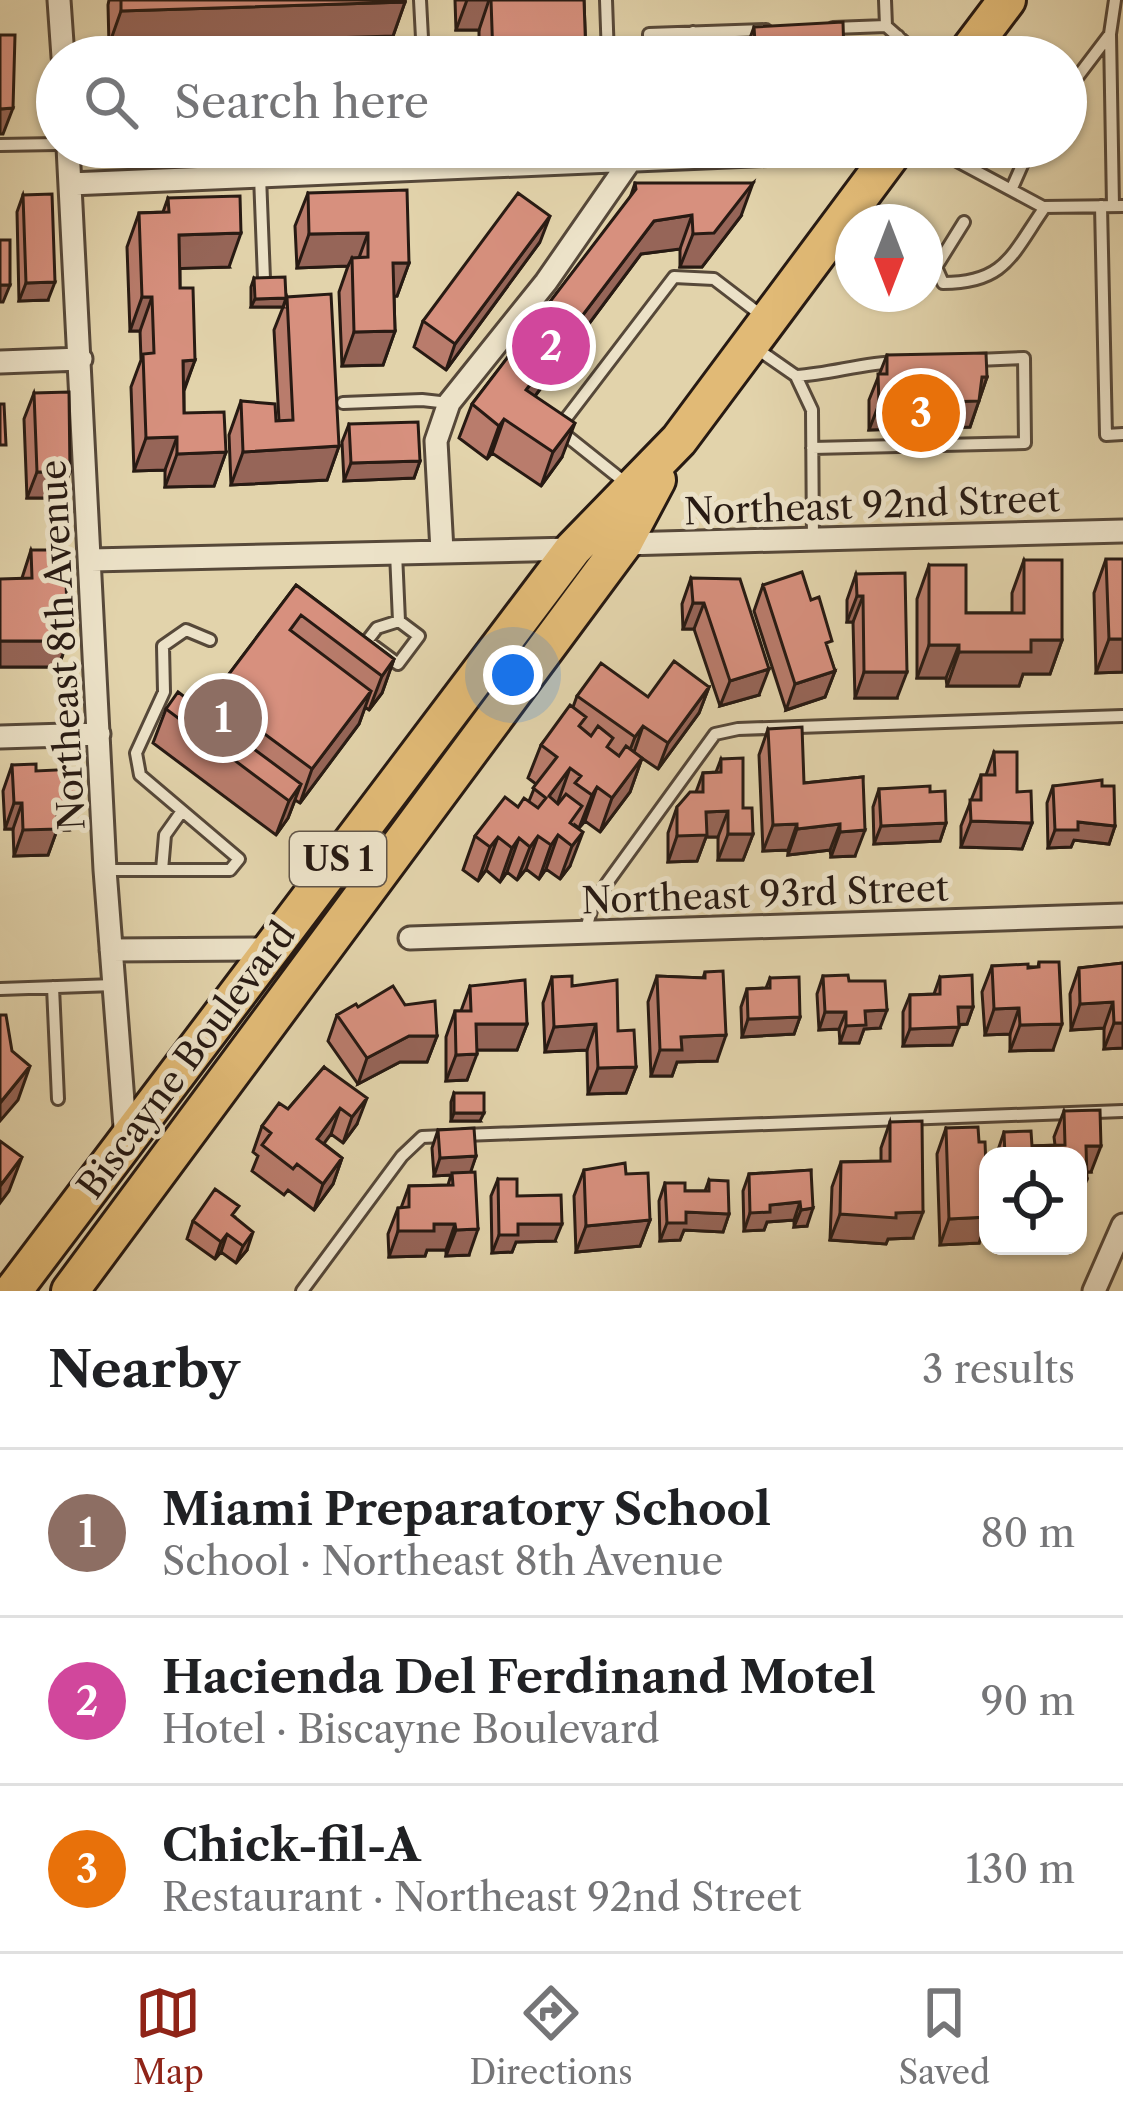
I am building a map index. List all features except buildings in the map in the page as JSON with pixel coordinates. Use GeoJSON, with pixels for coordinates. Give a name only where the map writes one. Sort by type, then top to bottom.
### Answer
{"type":"FeatureCollection","features":[{"type":"Feature","properties":{"kind":"main road"},"geometry":{"type":"LineString","coordinates":[[980,36],[1007,0]]}},
{"type":"Feature","properties":{"kind":"main road","name":"Biscayne Boulevard"},"geometry":{"type":"LineString","coordinates":[[13,1291],[573,549],[679,440],[892,168]]}},
{"type":"Feature","properties":{"kind":"main road","name":"Biscayne Boulevard"},"geometry":{"type":"LineString","coordinates":[[70,1291],[623,544],[679,440]]}},
{"type":"Feature","properties":{"kind":"main road"},"geometry":{"type":"LineString","coordinates":[[122,1223],[130,1172],[126,1140]]}},
{"type":"Feature","properties":{"kind":"street"},"geometry":{"type":"LineString","coordinates":[[59,0],[62,36]]}},
{"type":"Feature","properties":{"kind":"street","name":"Northeast 8th Avenue"},"geometry":{"type":"LineString","coordinates":[[69,168],[105,870],[126,1140]]}},
{"type":"Feature","properties":{"kind":"street"},"geometry":{"type":"LineString","coordinates":[[70,184],[335,168]]}},
{"type":"Feature","properties":{"kind":"street"},"geometry":{"type":"LineString","coordinates":[[442,551],[436,441],[449,403],[546,282],[621,168]]}},
{"type":"Feature","properties":{"kind":"street"},"geometry":{"type":"LineString","coordinates":[[0,362],[81,359]]}},
{"type":"Feature","properties":{"kind":"street","name":"Northeast 92nd Street"},"geometry":{"type":"LineString","coordinates":[[623,544],[1123,531]]}},
{"type":"Feature","properties":{"kind":"street"},"geometry":{"type":"LineString","coordinates":[[91,560],[573,549]]}},
{"type":"Feature","properties":{"kind":"street"},"geometry":{"type":"LineString","coordinates":[[0,736],[99,734]]}},
{"type":"Feature","properties":{"kind":"street","name":"Northeast 93rd Street"},"geometry":{"type":"LineString","coordinates":[[410,938],[1123,915]]}},
{"type":"Feature","properties":{"kind":"street"},"geometry":{"type":"LineString","coordinates":[[111,950],[270,949]]}},
{"type":"Feature","properties":{"kind":"street"},"geometry":{"type":"LineString","coordinates":[[1094,1291],[1123,1225]]}},
{"type":"Feature","properties":{"kind":"lane"},"geometry":{"type":"LineString","coordinates":[[420,0],[421,36]]}},
{"type":"Feature","properties":{"kind":"lane"},"geometry":{"type":"LineString","coordinates":[[605,0],[607,36]]}},
{"type":"Feature","properties":{"kind":"lane"},"geometry":{"type":"LineString","coordinates":[[885,0],[886,26]]}},
{"type":"Feature","properties":{"kind":"lane"},"geometry":{"type":"LineString","coordinates":[[1115,0],[1110,34],[1112,206],[1106,435],[1123,434]]}},
{"type":"Feature","properties":{"kind":"lane"},"geometry":{"type":"LineString","coordinates":[[822,28],[886,26],[898,36]]}},
{"type":"Feature","properties":{"kind":"lane"},"geometry":{"type":"LineString","coordinates":[[649,36],[778,29]]}},
{"type":"Feature","properties":{"kind":"lane"},"geometry":{"type":"LineString","coordinates":[[693,32],[693,36]]}},
{"type":"Feature","properties":{"kind":"lane"},"geometry":{"type":"LineString","coordinates":[[1087,64],[1110,34]]}},
{"type":"Feature","properties":{"kind":"lane"},"geometry":{"type":"LineString","coordinates":[[0,145],[36,144]]}},
{"type":"Feature","properties":{"kind":"lane"},"geometry":{"type":"LineString","coordinates":[[960,168],[1045,207],[1112,206]]}},
{"type":"Feature","properties":{"kind":"lane"},"geometry":{"type":"LineString","coordinates":[[1012,188],[1021,168]]}},
{"type":"Feature","properties":{"kind":"lane"},"geometry":{"type":"LineString","coordinates":[[260,176],[264,279]]}},
{"type":"Feature","properties":{"kind":"lane"},"geometry":{"type":"LineString","coordinates":[[964,222],[936,267],[943,283],[976,283],[994,274],[1045,207]]}},
{"type":"Feature","properties":{"kind":"lane"},"geometry":{"type":"LineString","coordinates":[[632,488],[558,429],[674,277],[714,279],[796,376],[812,410],[813,541]]}},
{"type":"Feature","properties":{"kind":"lane"},"geometry":{"type":"LineString","coordinates":[[812,448],[1025,443],[1024,358],[962,360]]}},
{"type":"Feature","properties":{"kind":"lane"},"geometry":{"type":"LineString","coordinates":[[796,376],[819,376],[850,365],[921,361]]}},
{"type":"Feature","properties":{"kind":"lane"},"geometry":{"type":"LineString","coordinates":[[344,403],[449,403]]}},
{"type":"Feature","properties":{"kind":"lane"},"geometry":{"type":"LineString","coordinates":[[395,552],[399,621],[419,636],[398,664],[367,641],[377,628],[399,621]]}},
{"type":"Feature","properties":{"kind":"lane"},"geometry":{"type":"LineString","coordinates":[[105,870],[230,870],[239,859],[140,776],[136,753],[164,692],[163,646],[186,630],[210,640]]}},
{"type":"Feature","properties":{"kind":"lane"},"geometry":{"type":"LineString","coordinates":[[585,932],[592,907],[607,883],[715,734],[738,728],[1123,716]]}},
{"type":"Feature","properties":{"kind":"lane"},"geometry":{"type":"LineString","coordinates":[[162,871],[165,835],[182,811]]}},
{"type":"Feature","properties":{"kind":"lane"},"geometry":{"type":"LineString","coordinates":[[0,989],[114,985]]}},
{"type":"Feature","properties":{"kind":"lane"},"geometry":{"type":"LineString","coordinates":[[53,987],[58,1100]]}},
{"type":"Feature","properties":{"kind":"lane"},"geometry":{"type":"LineString","coordinates":[[302,1291],[402,1156],[422,1137],[1123,1111]]}},
{"type":"Feature","properties":{"kind":"place","name":"Hacienda Del Ferdinand Motel"},"geometry":{"type":"Point","coordinates":[551,346]}},
{"type":"Feature","properties":{"kind":"place","name":"Chick-fil-A"},"geometry":{"type":"Point","coordinates":[921,413]}},
{"type":"Feature","properties":{"kind":"place","name":"Miami Preparatory School"},"geometry":{"type":"Point","coordinates":[223,718]}}]}
